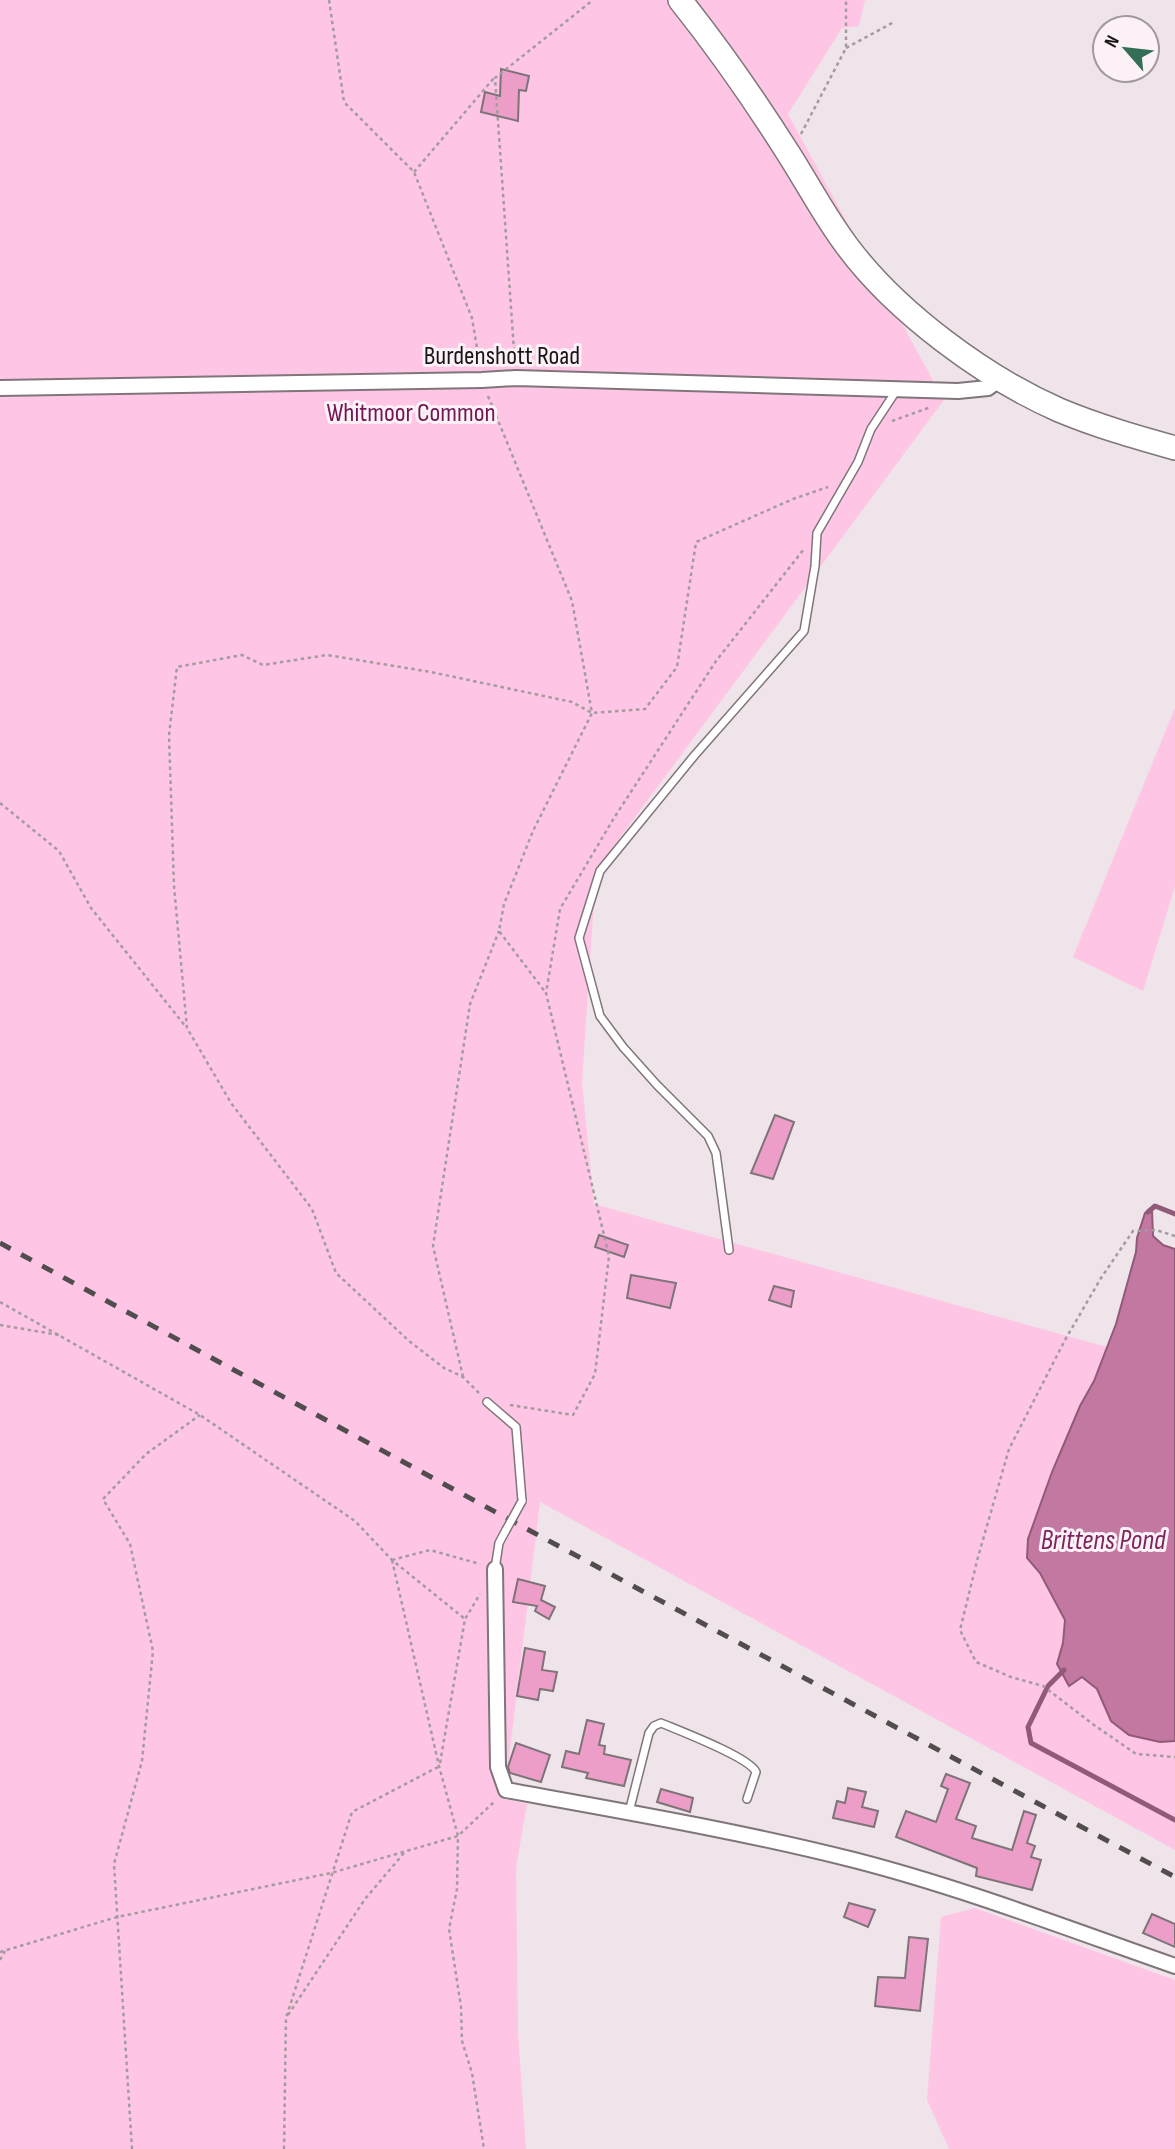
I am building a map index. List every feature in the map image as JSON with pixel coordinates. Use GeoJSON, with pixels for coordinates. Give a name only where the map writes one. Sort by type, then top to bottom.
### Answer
{"type":"FeatureCollection","features":[{"type":"Feature","properties":{"kind":"main road"},"geometry":{"type":"LineString","coordinates":[[680,0],[738,78],[848,248],[874,277],[921,321],[1000,379],[1061,410],[1175,448]]}},
{"type":"Feature","properties":{"kind":"street","name":"Burdenshott Road"},"geometry":{"type":"LineString","coordinates":[[0,388],[516,378],[974,391],[988,388],[1000,379]]}},
{"type":"Feature","properties":{"kind":"street"},"geometry":{"type":"LineString","coordinates":[[495,1569],[498,1767],[506,1790],[714,1828],[855,1860],[980,1897],[1175,1966]]}},
{"type":"Feature","properties":{"kind":"lane"},"geometry":{"type":"LineString","coordinates":[[729,1250],[716,1153],[708,1136],[622,1047],[600,1016],[579,938],[600,871],[694,756],[804,631],[815,566],[817,533],[858,462],[870,429],[897,390]]}},
{"type":"Feature","properties":{"kind":"lane"},"geometry":{"type":"LineString","coordinates":[[488,1402],[516,1427],[522,1501],[499,1542],[495,1569]]}},
{"type":"Feature","properties":{"kind":"lane"},"geometry":{"type":"LineString","coordinates":[[629,1812],[649,1733],[654,1726],[662,1723],[737,1756],[753,1766],[756,1772],[747,1798]]}},
{"type":"Feature","properties":{"kind":"path"},"geometry":{"type":"LineString","coordinates":[[329,0],[344,102],[414,172],[472,318],[482,380],[572,601],[592,713],[533,831],[504,904],[499,931],[470,1003],[433,1246],[463,1377]]}},
{"type":"Feature","properties":{"kind":"path"},"geometry":{"type":"LineString","coordinates":[[414,172],[495,78],[593,0]]}},
{"type":"Feature","properties":{"kind":"path"},"geometry":{"type":"LineString","coordinates":[[790,156],[846,48],[846,0]]}},
{"type":"Feature","properties":{"kind":"path"},"geometry":{"type":"LineString","coordinates":[[846,48],[894,22]]}},
{"type":"Feature","properties":{"kind":"path"},"geometry":{"type":"LineString","coordinates":[[495,78],[516,378]]}},
{"type":"Feature","properties":{"kind":"path"},"geometry":{"type":"LineString","coordinates":[[870,429],[935,405]]}},
{"type":"Feature","properties":{"kind":"path"},"geometry":{"type":"LineString","coordinates":[[187,1028],[174,886],[169,749],[177,667],[242,655],[263,665],[327,655],[444,674],[572,702],[592,713],[645,709],[677,667],[696,542],[793,499],[848,480]]}},
{"type":"Feature","properties":{"kind":"path"},"geometry":{"type":"LineString","coordinates":[[0,803],[59,851],[90,908],[187,1028],[231,1103],[312,1209],[336,1273],[408,1341],[444,1368],[463,1377],[488,1402],[573,1415],[595,1374],[609,1256],[546,993],[560,909],[614,818],[716,661],[817,533]]}},
{"type":"Feature","properties":{"kind":"path"},"geometry":{"type":"LineString","coordinates":[[499,931],[546,993]]}},
{"type":"Feature","properties":{"kind":"path"},"geometry":{"type":"LineString","coordinates":[[1175,1236],[1156,1230],[1133,1231],[1095,1288],[1009,1449],[960,1630],[976,1662],[1011,1677],[1043,1686],[1136,1754],[1175,1757]]}},
{"type":"Feature","properties":{"kind":"path"},"geometry":{"type":"LineString","coordinates":[[0,1302],[200,1415],[355,1521],[392,1560],[465,1619]]}},
{"type":"Feature","properties":{"kind":"path"},"geometry":{"type":"LineString","coordinates":[[0,1325],[63,1336]]}},
{"type":"Feature","properties":{"kind":"path"},"geometry":{"type":"LineString","coordinates":[[132,2149],[114,1864],[142,1761],[153,1651],[130,1544],[103,1499],[146,1454],[200,1415]]}},
{"type":"Feature","properties":{"kind":"path"},"geometry":{"type":"LineString","coordinates":[[392,1560],[430,1550],[495,1569],[465,1619],[439,1766]]}},
{"type":"Feature","properties":{"kind":"path"},"geometry":{"type":"LineString","coordinates":[[392,1560],[439,1766],[458,1836],[457,1889],[450,1929],[461,2007],[462,2040],[472,2073],[484,2149]]}},
{"type":"Feature","properties":{"kind":"path"},"geometry":{"type":"LineString","coordinates":[[284,2149],[286,2018],[352,1812],[439,1766]]}},
{"type":"Feature","properties":{"kind":"path"},"geometry":{"type":"LineString","coordinates":[[0,1960],[2,1952],[117,1917],[331,1873],[458,1836],[506,1790]]}},
{"type":"Feature","properties":{"kind":"path"},"geometry":{"type":"LineString","coordinates":[[286,2018],[365,1899],[406,1852]]}},
{"type":"Feature","properties":{"kind":"green space","name":"Whitmoor Common"},"geometry":{"type":"Polygon","coordinates":[[[0,0],[865,0],[859,26],[842,28],[788,114],[935,384],[952,389],[596,870],[582,1082],[594,1204],[1107,1347],[1042,1499],[1031,1532],[1027,1558],[1040,1573],[1065,1620],[1063,1643],[1057,1664],[1069,1685],[1082,1677],[1097,1689],[1111,1721],[1160,1741],[1175,1741],[1175,1850],[540,1502],[504,1799],[527,1804],[516,1868],[518,2033],[526,2149],[0,2149],[0,0]]]}},
{"type":"Feature","properties":{"kind":"green space"},"geometry":{"type":"Polygon","coordinates":[[[1175,708],[1175,886],[1143,991],[1073,957],[1175,708]]]}},
{"type":"Feature","properties":{"kind":"green space"},"geometry":{"type":"Polygon","coordinates":[[[975,1908],[1175,1980],[1175,2149],[949,2149],[927,2100],[941,1917],[975,1908]]]}},
{"type":"Feature","properties":{"kind":"water","name":"Brittens Pond"},"geometry":{"type":"Polygon","coordinates":[[[1152,1210],[1153,1236],[1163,1245],[1175,1249],[1175,1741],[1160,1742],[1129,1735],[1111,1721],[1097,1689],[1082,1677],[1069,1686],[1057,1664],[1063,1643],[1065,1620],[1040,1573],[1027,1558],[1028,1539],[1052,1472],[1080,1406],[1094,1381],[1116,1324],[1145,1213],[1152,1210]]]}},
{"type":"Feature","properties":{"kind":"building"},"geometry":{"type":"Polygon","coordinates":[[[501,69],[529,76],[526,91],[519,90],[518,121],[481,112],[485,92],[500,96],[501,69]]]}},
{"type":"Feature","properties":{"kind":"building"},"geometry":{"type":"Polygon","coordinates":[[[775,1115],[794,1122],[773,1179],[751,1173],[775,1115]]]}},
{"type":"Feature","properties":{"kind":"building"},"geometry":{"type":"Polygon","coordinates":[[[599,1235],[628,1245],[624,1257],[595,1247],[599,1235]]]}},
{"type":"Feature","properties":{"kind":"building"},"geometry":{"type":"Polygon","coordinates":[[[631,1275],[676,1283],[670,1308],[627,1298],[631,1275]]]}},
{"type":"Feature","properties":{"kind":"building"},"geometry":{"type":"Polygon","coordinates":[[[774,1286],[794,1291],[791,1307],[769,1300],[774,1286]]]}},
{"type":"Feature","properties":{"kind":"building"},"geometry":{"type":"Polygon","coordinates":[[[518,1579],[545,1586],[541,1600],[555,1607],[549,1619],[535,1611],[537,1606],[513,1602],[518,1579]]]}},
{"type":"Feature","properties":{"kind":"building"},"geometry":{"type":"Polygon","coordinates":[[[525,1648],[545,1652],[542,1670],[557,1672],[553,1691],[540,1689],[538,1700],[517,1696],[525,1648]]]}},
{"type":"Feature","properties":{"kind":"building"},"geometry":{"type":"Polygon","coordinates":[[[587,1720],[604,1724],[599,1745],[605,1746],[604,1754],[631,1760],[624,1786],[586,1778],[588,1773],[562,1767],[566,1751],[579,1754],[587,1720]]]}},
{"type":"Feature","properties":{"kind":"building"},"geometry":{"type":"Polygon","coordinates":[[[516,1743],[550,1755],[541,1782],[510,1773],[508,1767],[516,1743]]]}},
{"type":"Feature","properties":{"kind":"building"},"geometry":{"type":"Polygon","coordinates":[[[946,1774],[970,1783],[956,1819],[976,1826],[972,1838],[1012,1850],[1024,1811],[1036,1815],[1027,1843],[1035,1846],[1031,1857],[1041,1860],[1032,1890],[976,1876],[977,1868],[896,1837],[906,1811],[936,1822],[948,1789],[941,1786],[946,1774]]]}},
{"type":"Feature","properties":{"kind":"building"},"geometry":{"type":"Polygon","coordinates":[[[848,1788],[866,1792],[862,1807],[878,1811],[874,1827],[833,1818],[837,1801],[845,1803],[848,1788]]]}},
{"type":"Feature","properties":{"kind":"building"},"geometry":{"type":"Polygon","coordinates":[[[661,1789],[693,1798],[690,1812],[657,1802],[661,1789]]]}},
{"type":"Feature","properties":{"kind":"building"},"geometry":{"type":"Polygon","coordinates":[[[849,1903],[875,1910],[868,1927],[844,1917],[849,1903]]]}},
{"type":"Feature","properties":{"kind":"building"},"geometry":{"type":"Polygon","coordinates":[[[1152,1914],[1175,1924],[1175,1947],[1143,1933],[1152,1914]]]}},
{"type":"Feature","properties":{"kind":"building"},"geometry":{"type":"Polygon","coordinates":[[[909,1937],[928,1939],[920,2011],[875,2006],[878,1977],[905,1978],[909,1937]]]}},
{"type":"Feature","properties":{"kind":"waterway"},"geometry":{"type":"LineString","coordinates":[[1148,1212],[1155,1206],[1175,1214]]}},
{"type":"Feature","properties":{"kind":"waterway"},"geometry":{"type":"LineString","coordinates":[[1064,1670],[1048,1686],[1028,1727],[1031,1743],[1175,1820]]}},
{"type":"Feature","properties":{"kind":"railway"},"geometry":{"type":"LineString","coordinates":[[0,1243],[1175,1877]]}}]}
